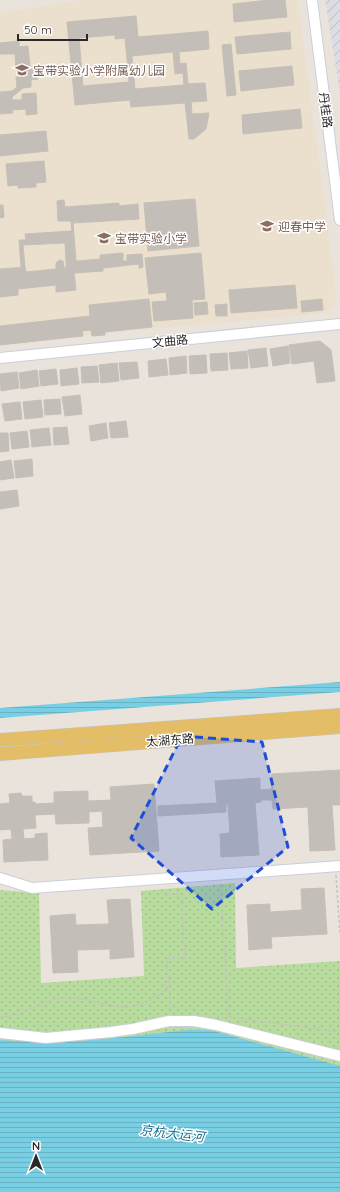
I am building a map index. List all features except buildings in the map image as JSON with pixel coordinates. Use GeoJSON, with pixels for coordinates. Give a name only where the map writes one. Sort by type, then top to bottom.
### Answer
{"type":"FeatureCollection","features":[{"type":"Feature","properties":{"kind":"main road","name":"太湖东路"},"geometry":{"type":"LineString","coordinates":[[0,740],[340,715]]}},
{"type":"Feature","properties":{"kind":"main road","name":"太湖东路"},"geometry":{"type":"LineString","coordinates":[[0,754],[340,727]]}},
{"type":"Feature","properties":{"kind":"street","name":"丹桂路"},"geometry":{"type":"LineString","coordinates":[[312,0],[340,220]]}},
{"type":"Feature","properties":{"kind":"street","name":"文曲路"},"geometry":{"type":"LineString","coordinates":[[0,358],[340,324]]}},
{"type":"Feature","properties":{"kind":"street"},"geometry":{"type":"LineString","coordinates":[[0,878],[32,888],[338,866]]}},
{"type":"Feature","properties":{"kind":"street"},"geometry":{"type":"LineString","coordinates":[[0,1033],[46,1038],[111,1032],[172,1021],[194,1021],[229,1028],[340,1056]]}},
{"type":"Feature","properties":{"kind":"path"},"geometry":{"type":"LineString","coordinates":[[338,866],[340,935]]}},
{"type":"Feature","properties":{"kind":"path"},"geometry":{"type":"LineString","coordinates":[[219,874],[229,1028]]}},
{"type":"Feature","properties":{"kind":"path"},"geometry":{"type":"LineString","coordinates":[[166,895],[181,893],[185,958],[167,959],[172,1021]]}},
{"type":"Feature","properties":{"kind":"path"},"geometry":{"type":"LineString","coordinates":[[0,1017],[14,1016],[48,1001],[65,997],[86,999],[118,1007],[139,1006],[161,994],[169,986]]}},
{"type":"Feature","properties":{"kind":"path"},"geometry":{"type":"LineString","coordinates":[[229,1017],[340,1032]]}},
{"type":"Feature","properties":{"kind":"highlighted area"},"geometry":{"type":"Polygon","coordinates":[[[182,736],[262,742],[288,847],[212,909],[131,838],[182,736]]]}},
{"type":"Feature","properties":{"kind":"shaded area"},"geometry":{"type":"Polygon","coordinates":[[[82,0],[298,0],[337,300],[331,310],[323,313],[0,343],[0,13],[82,0]]]}},
{"type":"Feature","properties":{"kind":"shaded area"},"geometry":{"type":"Polygon","coordinates":[[[325,0],[340,0],[340,93],[325,0]]]}},
{"type":"Feature","properties":{"kind":"green space"},"geometry":{"type":"Polygon","coordinates":[[[235,883],[236,968],[340,961],[340,1192],[0,1192],[0,890],[39,893],[41,983],[144,976],[141,891],[235,883]]]}},
{"type":"Feature","properties":{"kind":"water"},"geometry":{"type":"Polygon","coordinates":[[[340,682],[340,692],[0,718],[0,708],[340,682]]]}},
{"type":"Feature","properties":{"kind":"water","name":"京杭大运河"},"geometry":{"type":"Polygon","coordinates":[[[186,1030],[214,1031],[340,1066],[340,1192],[0,1192],[0,1040],[55,1043],[186,1030]]]}},
{"type":"Feature","properties":{"kind":"place","name":"宝带实验小学附属幼儿园"},"geometry":{"type":"Point","coordinates":[22,70]}},
{"type":"Feature","properties":{"kind":"place","name":"迎春中学"},"geometry":{"type":"Point","coordinates":[267,226]}},
{"type":"Feature","properties":{"kind":"place","name":"宝带实验小学"},"geometry":{"type":"Point","coordinates":[104,238]}}]}
